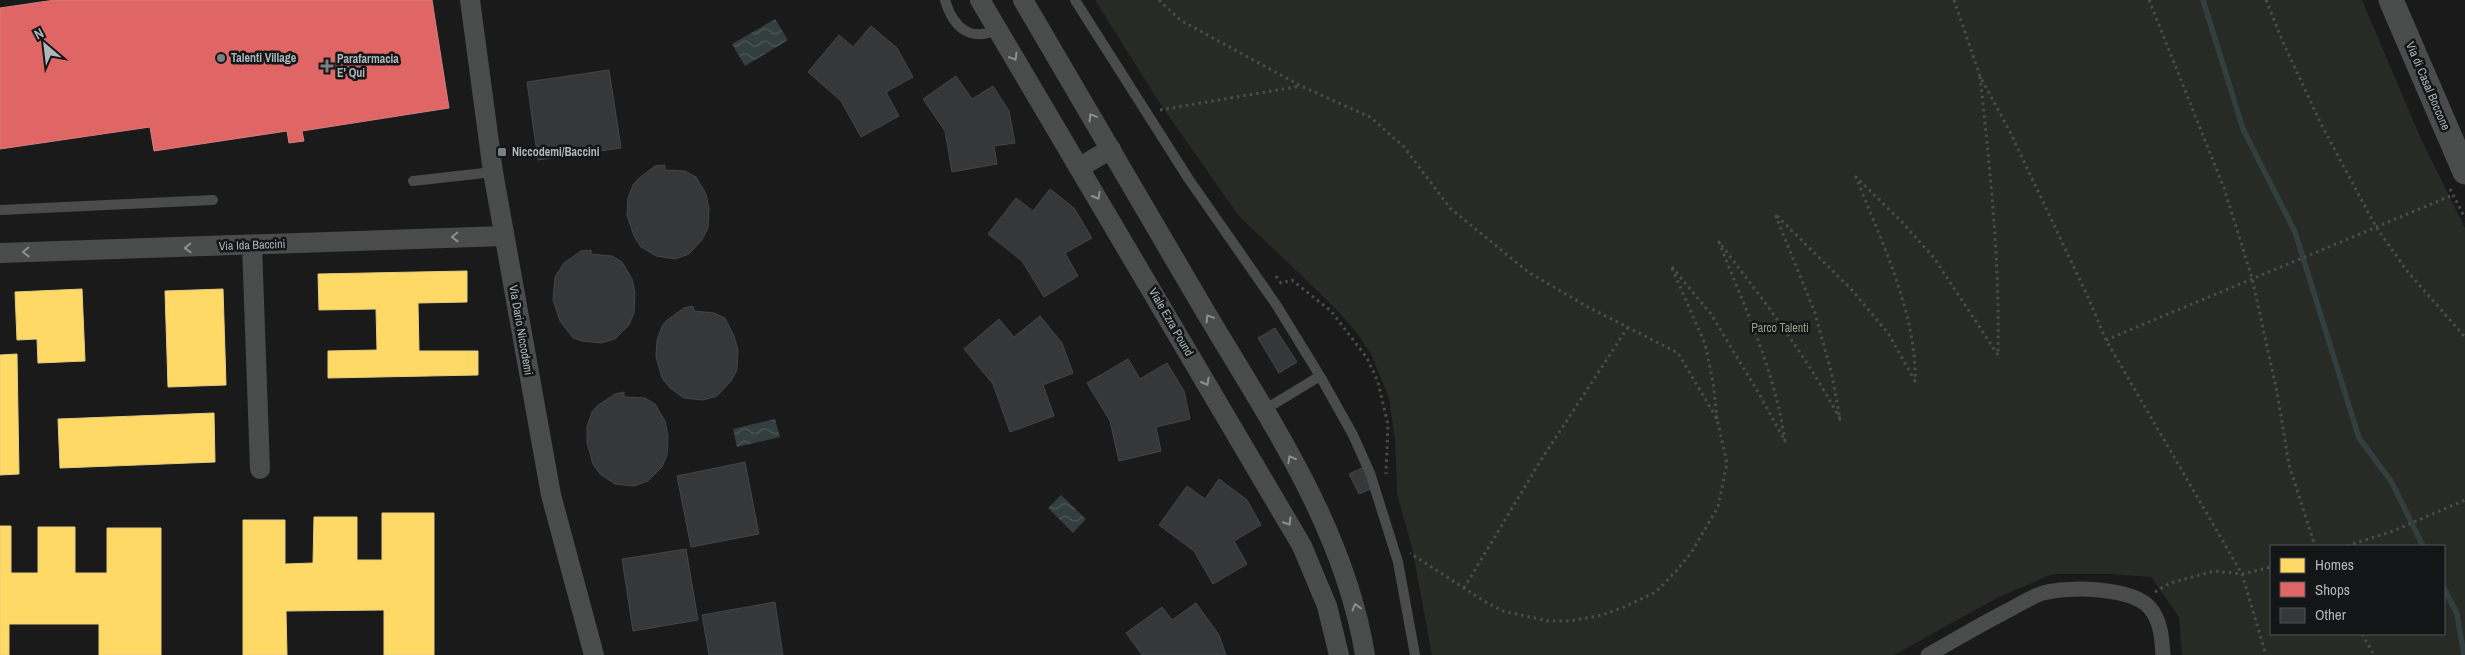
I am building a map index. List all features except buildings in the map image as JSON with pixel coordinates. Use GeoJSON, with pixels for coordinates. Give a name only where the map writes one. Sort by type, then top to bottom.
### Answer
{"type":"FeatureCollection","features":[{"type":"Feature","properties":{"kind":"street","name":"Via Dario Niccodemi"},"geometry":{"type":"LineString","coordinates":[[470,0],[504,236],[551,495],[594,655]]}},
{"type":"Feature","properties":{"kind":"street","name":"Viale Ezra Pound"},"geometry":{"type":"LineString","coordinates":[[980,0],[1302,546],[1327,606],[1339,655]]}},
{"type":"Feature","properties":{"kind":"street"},"geometry":{"type":"LineString","coordinates":[[1022,0],[1264,410],[1314,501],[1334,545],[1355,603],[1365,655]]}},
{"type":"Feature","properties":{"kind":"street","name":"Via di Casal Boccone"},"geometry":{"type":"LineString","coordinates":[[2391,0],[2465,172]]}},
{"type":"Feature","properties":{"kind":"street"},"geometry":{"type":"LineString","coordinates":[[1080,167],[1111,149]]}},
{"type":"Feature","properties":{"kind":"street","name":"Via Ida Baccini"},"geometry":{"type":"LineString","coordinates":[[0,253],[504,236]]}},
{"type":"Feature","properties":{"kind":"street"},"geometry":{"type":"LineString","coordinates":[[252,245],[260,469]]}},
{"type":"Feature","properties":{"kind":"street"},"geometry":{"type":"LineString","coordinates":[[1928,655],[1989,620],[2044,593],[2100,590],[2142,600],[2156,618],[2160,629],[2163,655]]}},
{"type":"Feature","properties":{"kind":"lane"},"geometry":{"type":"LineString","coordinates":[[945,0],[958,24],[973,35],[983,36],[998,29]]}},
{"type":"Feature","properties":{"kind":"lane"},"geometry":{"type":"LineString","coordinates":[[1075,0],[1188,178],[1277,306],[1320,376],[1353,435],[1370,473],[1398,562],[1415,655]]}},
{"type":"Feature","properties":{"kind":"lane"},"geometry":{"type":"LineString","coordinates":[[413,181],[494,172]]}},
{"type":"Feature","properties":{"kind":"lane"},"geometry":{"type":"LineString","coordinates":[[0,210],[213,200]]}},
{"type":"Feature","properties":{"kind":"lane"},"geometry":{"type":"LineString","coordinates":[[1264,410],[1320,376]]}},
{"type":"Feature","properties":{"kind":"path"},"geometry":{"type":"LineString","coordinates":[[1159,0],[1180,20],[1301,86],[1370,116],[1404,146],[1450,208],[1528,272],[1588,307],[1678,353],[1717,419]]}},
{"type":"Feature","properties":{"kind":"path"},"geometry":{"type":"LineString","coordinates":[[1954,0],[1980,76],[2010,132],[2106,340],[2242,574],[2266,655]]}},
{"type":"Feature","properties":{"kind":"path"},"geometry":{"type":"LineString","coordinates":[[2149,0],[2224,188],[2252,278],[2277,392],[2289,465],[2315,545]]}},
{"type":"Feature","properties":{"kind":"path"},"geometry":{"type":"LineString","coordinates":[[2266,0],[2282,40],[2322,124],[2376,227],[2407,271],[2465,337]]}},
{"type":"Feature","properties":{"kind":"path"},"geometry":{"type":"LineString","coordinates":[[1408,551],[1503,611],[1548,620],[1570,621],[1602,616],[1656,592],[1691,553],[1718,508],[1727,463],[1717,419],[1713,382],[1705,344],[1671,266],[1720,328],[1785,441],[1763,352],[1718,242],[1785,327],[1816,374],[1840,419],[1832,375],[1815,313],[1774,214],[1852,290],[1888,333],[1915,381],[1916,364],[1912,340],[1898,286],[1856,177],[1934,258],[1998,355],[1999,294],[1995,224],[1980,76]]}},
{"type":"Feature","properties":{"kind":"path"},"geometry":{"type":"LineString","coordinates":[[1159,110],[1301,86]]}},
{"type":"Feature","properties":{"kind":"path"},"geometry":{"type":"LineString","coordinates":[[2106,340],[2453,195]]}},
{"type":"Feature","properties":{"kind":"path"},"geometry":{"type":"LineString","coordinates":[[1464,588],[1541,460],[1628,326]]}},
{"type":"Feature","properties":{"kind":"path"},"geometry":{"type":"LineString","coordinates":[[2351,545],[2392,531],[2465,500]]}},
{"type":"Feature","properties":{"kind":"path"},"geometry":{"type":"LineString","coordinates":[[2142,600],[2170,583],[2214,571],[2242,574],[2270,567]]}},
{"type":"Feature","properties":{"kind":"path"},"geometry":{"type":"LineString","coordinates":[[2363,635],[2374,655]]}},
{"type":"Feature","properties":{"kind":"green space","name":"Parco Talenti"},"geometry":{"type":"Polygon","coordinates":[[[1095,0],[2362,0],[2421,139],[2465,228],[2465,655],[2182,655],[2179,617],[2151,577],[2110,574],[2053,574],[1997,598],[1894,655],[1432,655],[1412,548],[1397,494],[1395,440],[1389,398],[1371,354],[1353,328],[1330,303],[1238,215],[1159,102],[1095,0]]]}},
{"type":"Feature","properties":{"kind":"water"},"geometry":{"type":"Polygon","coordinates":[[[775,19],[788,40],[745,66],[732,44],[775,19]]]}},
{"type":"Feature","properties":{"kind":"water"},"geometry":{"type":"Polygon","coordinates":[[[775,419],[780,437],[737,447],[733,429],[775,419]]]}},
{"type":"Feature","properties":{"kind":"water"},"geometry":{"type":"Polygon","coordinates":[[[1061,495],[1086,519],[1073,533],[1048,508],[1061,495]]]}},
{"type":"Feature","properties":{"kind":"waterway"},"geometry":{"type":"LineString","coordinates":[[2203,0],[2243,129],[2295,232],[2359,438],[2391,481],[2423,545]]}},
{"type":"Feature","properties":{"kind":"waterway"},"geometry":{"type":"LineString","coordinates":[[2445,590],[2457,614],[2464,655]]}},
{"type":"Feature","properties":{"kind":"place","name":"Talenti Village"},"geometry":{"type":"Point","coordinates":[221,58]}},
{"type":"Feature","properties":{"kind":"place","name":"Parafarmacia E' Qui"},"geometry":{"type":"Point","coordinates":[327,66]}},
{"type":"Feature","properties":{"kind":"place","name":"Niccodemi/Baccini"},"geometry":{"type":"Point","coordinates":[502,152]}}]}
